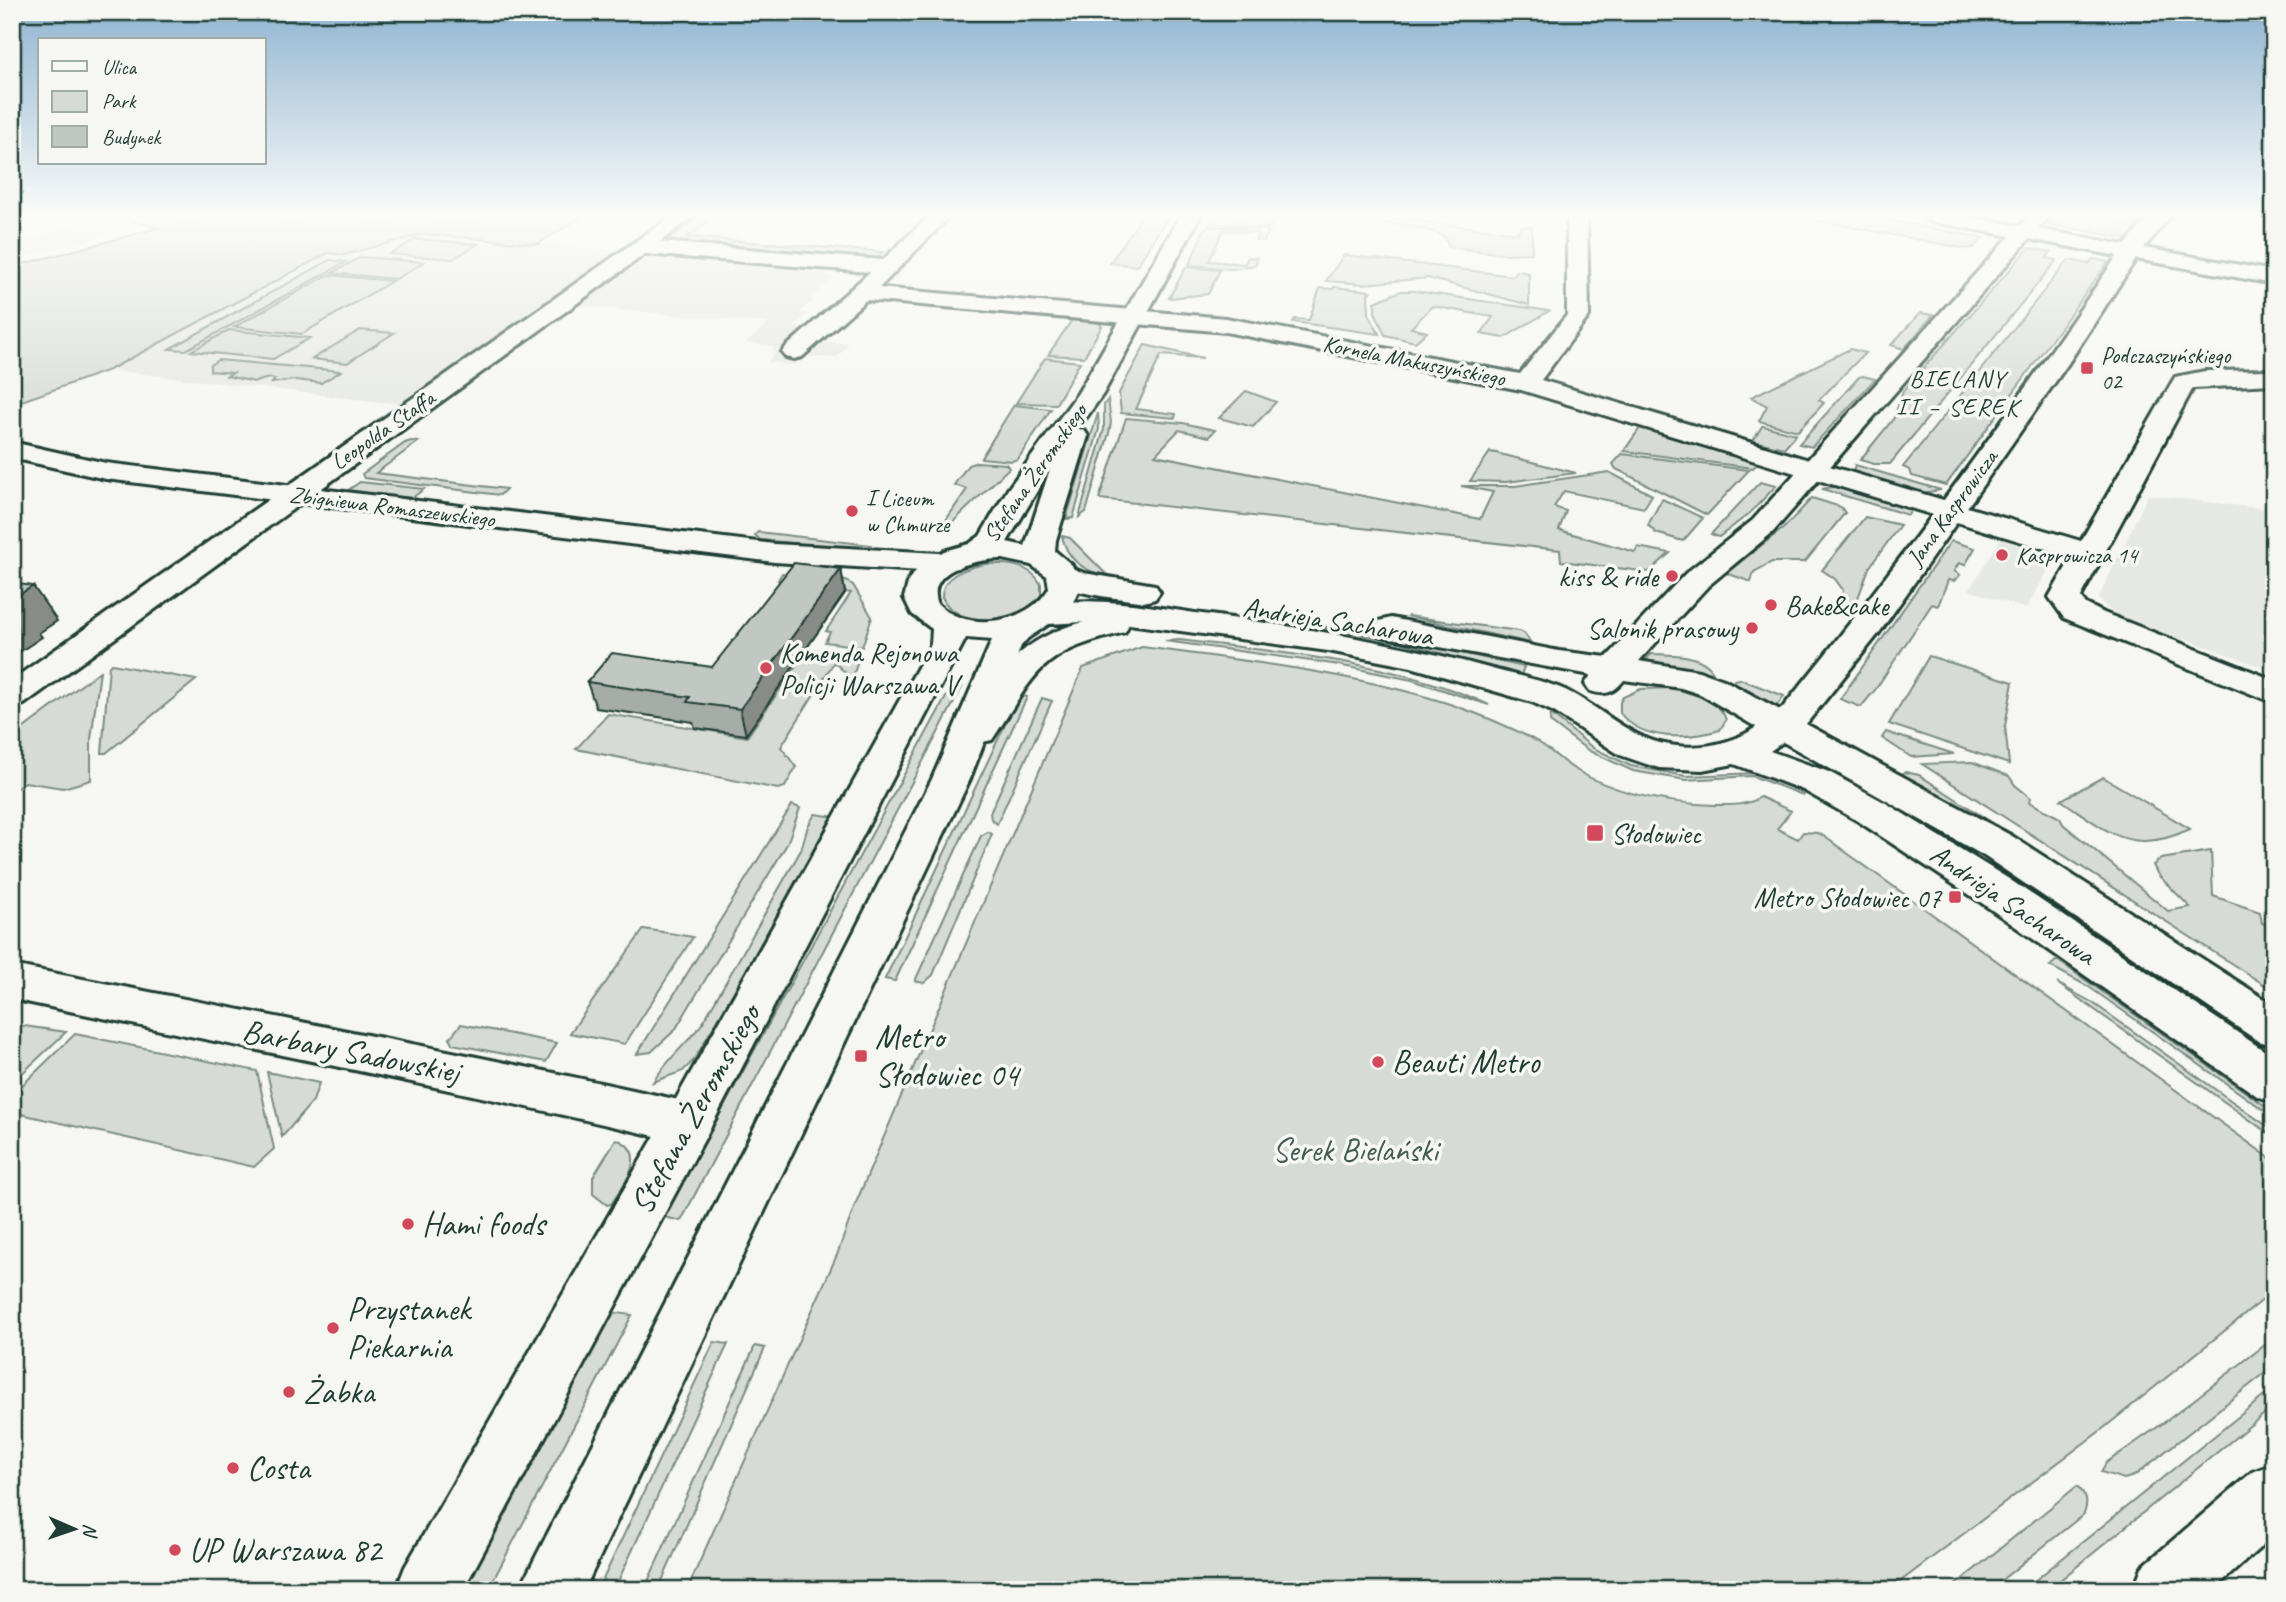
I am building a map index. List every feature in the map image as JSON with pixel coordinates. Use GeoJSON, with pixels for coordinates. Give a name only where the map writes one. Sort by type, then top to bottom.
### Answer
{"type":"FeatureCollection","features":[{"type":"Feature","properties":{"kind":"street","name":"Leopolda Staffa"},"geometry":{"type":"LineString","coordinates":[[12,696],[580,290]]}},
{"type":"Feature","properties":{"kind":"street"},"geometry":{"type":"LineString","coordinates":[[794,352],[864,290]]}},
{"type":"Feature","properties":{"kind":"street","name":"Stefana Żeromskiego"},"geometry":{"type":"LineString","coordinates":[[979,551],[992,541],[1022,489],[1090,394],[1148,290]]}},
{"type":"Feature","properties":{"kind":"street"},"geometry":{"type":"LineString","coordinates":[[1526,383],[1578,316],[1578,290]]}},
{"type":"Feature","properties":{"kind":"street"},"geometry":{"type":"LineString","coordinates":[[1593,722],[1591,707],[1595,695],[1688,586],[1725,552],[1763,526],[1973,290]]}},
{"type":"Feature","properties":{"kind":"street","name":"Jana Kasprowicza"},"geometry":{"type":"LineString","coordinates":[[1737,752],[1761,741],[1797,714],[1867,626],[2055,365],[2105,290]]}},
{"type":"Feature","properties":{"kind":"street","name":"Kornela Makuszyńskiego"},"geometry":{"type":"LineString","coordinates":[[861,293],[1226,325],[1526,383],[2090,552]]}},
{"type":"Feature","properties":{"kind":"street"},"geometry":{"type":"LineString","coordinates":[[2274,377],[2193,379],[2184,382],[2065,597],[2075,611],[2274,692]]}},
{"type":"Feature","properties":{"kind":"street","name":"Stefana Żeromskiego"},"geometry":{"type":"LineString","coordinates":[[1039,619],[1064,596],[1066,582],[1040,551],[1041,540],[1090,394]]}},
{"type":"Feature","properties":{"kind":"street","name":"Zbigniewa Romaszewskiego"},"geometry":{"type":"LineString","coordinates":[[12,450],[106,471],[774,553],[920,562],[947,561]]}},
{"type":"Feature","properties":{"kind":"street"},"geometry":{"type":"LineString","coordinates":[[947,624],[924,609],[918,597],[919,590],[930,571],[947,561],[979,551]]}},
{"type":"Feature","properties":{"kind":"street","name":"Andrieja Sacharowa"},"geometry":{"type":"LineString","coordinates":[[979,551],[1014,551],[1053,566],[1087,584],[1318,616],[1615,669],[1687,678],[1712,687],[2020,860],[2274,1028]]}},
{"type":"Feature","properties":{"kind":"street","name":"Zbigniewa Romaszewskiego"},"geometry":{"type":"LineString","coordinates":[[774,553],[890,577],[912,584],[919,590]]}},
{"type":"Feature","properties":{"kind":"street","name":"Andrieja Sacharowa"},"geometry":{"type":"LineString","coordinates":[[947,624],[969,630],[993,631],[1070,611],[1126,614],[1227,626],[1416,658],[1544,694],[1567,704],[1633,747],[1659,756],[1702,758],[1737,752],[1816,781],[1872,812],[1994,890],[2274,1082]]}},
{"type":"Feature","properties":{"kind":"street"},"geometry":{"type":"LineString","coordinates":[[551,1590],[951,779],[1005,645],[1016,631],[1039,619]]}},
{"type":"Feature","properties":{"kind":"street"},"geometry":{"type":"LineString","coordinates":[[951,779],[1013,675],[1028,659],[1046,646],[1083,631],[1126,623],[1227,626]]}},
{"type":"Feature","properties":{"kind":"street","name":"Stefana Żeromskiego"},"geometry":{"type":"LineString","coordinates":[[428,1590],[688,1123],[948,645],[950,634],[947,624]]}},
{"type":"Feature","properties":{"kind":"street","name":"Barbary Sadowskiej"},"geometry":{"type":"LineString","coordinates":[[12,982],[374,1057],[503,1080],[688,1123]]}},
{"type":"Feature","properties":{"kind":"street"},"geometry":{"type":"LineString","coordinates":[[2165,1590],[2274,1494]]}},
{"type":"Feature","properties":{"kind":"shaded area"},"geometry":{"type":"Polygon","coordinates":[[[259,290],[563,290],[399,404],[109,370],[259,290]]]}},
{"type":"Feature","properties":{"kind":"shaded area"},"geometry":{"type":"Polygon","coordinates":[[[599,290],[820,290],[809,299],[814,300],[800,312],[808,313],[795,326],[828,342],[848,344],[836,358],[802,356],[794,365],[767,362],[775,354],[772,346],[746,343],[769,323],[576,306],[599,290]]]}},
{"type":"Feature","properties":{"kind":"shaded area"},"geometry":{"type":"Polygon","coordinates":[[[2148,495],[2274,510],[2274,665],[2265,668],[2186,639],[2183,641],[2117,616],[2098,599],[2148,495]]]}},
{"type":"Feature","properties":{"kind":"shaded area"},"geometry":{"type":"Polygon","coordinates":[[[2001,539],[2056,556],[2026,609],[1969,590],[2001,539]]]}},
{"type":"Feature","properties":{"kind":"green space"},"geometry":{"type":"Polygon","coordinates":[[[12,290],[259,290],[109,370],[19,402],[12,399],[12,290]]]}},
{"type":"Feature","properties":{"kind":"green space"},"geometry":{"type":"Polygon","coordinates":[[[276,290],[296,290],[186,350],[169,349],[276,290]]]}},
{"type":"Feature","properties":{"kind":"green space"},"geometry":{"type":"Polygon","coordinates":[[[301,290],[377,290],[302,334],[234,327],[301,290]]]}},
{"type":"Feature","properties":{"kind":"green space"},"geometry":{"type":"Polygon","coordinates":[[[1174,290],[1210,290],[1208,294],[1169,298],[1174,290]]]}},
{"type":"Feature","properties":{"kind":"green space"},"geometry":{"type":"Polygon","coordinates":[[[1319,290],[1371,291],[1368,294],[1369,314],[1379,334],[1293,322],[1295,319],[1309,320],[1319,290]]]}},
{"type":"Feature","properties":{"kind":"green space"},"geometry":{"type":"Polygon","coordinates":[[[1472,290],[1529,290],[1529,305],[1472,290]]]}},
{"type":"Feature","properties":{"kind":"green space"},"geometry":{"type":"Polygon","coordinates":[[[1992,290],[2033,290],[1890,464],[1874,464],[1860,460],[1894,418],[1903,391],[1992,290]]]}},
{"type":"Feature","properties":{"kind":"green space"},"geometry":{"type":"Polygon","coordinates":[[[2045,290],[2088,290],[1946,485],[1912,476],[1910,470],[1903,467],[2045,290]]]}},
{"type":"Feature","properties":{"kind":"green space"},"geometry":{"type":"Polygon","coordinates":[[[1401,291],[1549,311],[1504,338],[1481,334],[1493,317],[1432,306],[1411,328],[1427,332],[1415,342],[1385,335],[1375,312],[1375,302],[1401,291]]]}},
{"type":"Feature","properties":{"kind":"green space"},"geometry":{"type":"Polygon","coordinates":[[[1920,313],[1933,315],[1904,349],[1891,345],[1920,313]]]}},
{"type":"Feature","properties":{"kind":"green space"},"geometry":{"type":"Polygon","coordinates":[[[1072,320],[1095,320],[1102,326],[1084,357],[1048,355],[1072,320]]]}},
{"type":"Feature","properties":{"kind":"green space"},"geometry":{"type":"Polygon","coordinates":[[[229,330],[310,338],[273,359],[191,351],[229,330]]]}},
{"type":"Feature","properties":{"kind":"green space"},"geometry":{"type":"Polygon","coordinates":[[[360,330],[394,333],[347,363],[312,359],[360,330]]]}},
{"type":"Feature","properties":{"kind":"green space"},"geometry":{"type":"Polygon","coordinates":[[[1145,345],[1203,358],[1161,355],[1136,409],[1176,414],[1175,418],[1121,413],[1119,393],[1145,345]]]}},
{"type":"Feature","properties":{"kind":"green space"},"geometry":{"type":"Polygon","coordinates":[[[1850,349],[1865,353],[1819,400],[1824,403],[1798,431],[1759,421],[1767,406],[1751,397],[1850,349]]]}},
{"type":"Feature","properties":{"kind":"green space"},"geometry":{"type":"Polygon","coordinates":[[[1045,358],[1080,362],[1056,404],[1016,403],[1045,358]]]}},
{"type":"Feature","properties":{"kind":"green space"},"geometry":{"type":"Polygon","coordinates":[[[218,360],[341,371],[321,383],[295,380],[272,383],[275,379],[269,378],[255,382],[227,376],[233,373],[210,371],[210,365],[218,360]]]}},
{"type":"Feature","properties":{"kind":"green space"},"geometry":{"type":"Polygon","coordinates":[[[1859,377],[1875,379],[1812,447],[1799,444],[1859,377]]]}},
{"type":"Feature","properties":{"kind":"green space"},"geometry":{"type":"Polygon","coordinates":[[[1246,391],[1276,402],[1253,427],[1219,418],[1246,391]]]}},
{"type":"Feature","properties":{"kind":"green space"},"geometry":{"type":"Polygon","coordinates":[[[1108,399],[1111,422],[1109,433],[1086,512],[1079,517],[1104,429],[1104,405],[1108,399]]]}},
{"type":"Feature","properties":{"kind":"green space"},"geometry":{"type":"Polygon","coordinates":[[[1014,405],[1051,409],[1018,459],[1012,461],[981,458],[1014,405]]]}},
{"type":"Feature","properties":{"kind":"green space"},"geometry":{"type":"Polygon","coordinates":[[[1098,413],[1099,429],[1073,518],[1066,519],[1098,413]]]}},
{"type":"Feature","properties":{"kind":"green space"},"geometry":{"type":"Polygon","coordinates":[[[1126,418],[1183,423],[1215,430],[1209,437],[1179,430],[1155,455],[1480,519],[1493,492],[1461,486],[1515,486],[1609,472],[1652,495],[1644,508],[1564,491],[1554,507],[1566,511],[1559,530],[1635,552],[1638,547],[1670,553],[1649,572],[1561,561],[1560,550],[1099,499],[1126,418]]]}},
{"type":"Feature","properties":{"kind":"green space"},"geometry":{"type":"Polygon","coordinates":[[[1762,426],[1796,434],[1784,448],[1753,441],[1762,426]]]}},
{"type":"Feature","properties":{"kind":"green space"},"geometry":{"type":"Polygon","coordinates":[[[1640,428],[1758,463],[1753,468],[1624,451],[1640,428]]]}},
{"type":"Feature","properties":{"kind":"green space"},"geometry":{"type":"Polygon","coordinates":[[[411,441],[418,442],[376,473],[506,489],[500,495],[364,478],[362,474],[411,441]]]}},
{"type":"Feature","properties":{"kind":"green space"},"geometry":{"type":"Polygon","coordinates":[[[1490,452],[1576,473],[1506,482],[1470,481],[1490,452]]]}},
{"type":"Feature","properties":{"kind":"green space"},"geometry":{"type":"Polygon","coordinates":[[[1622,454],[1749,470],[1707,515],[1616,469],[1613,464],[1622,454]]]}},
{"type":"Feature","properties":{"kind":"green space"},"geometry":{"type":"Polygon","coordinates":[[[977,462],[1006,464],[1009,468],[955,520],[940,529],[967,489],[954,485],[968,465],[977,462]]]}},
{"type":"Feature","properties":{"kind":"green space"},"geometry":{"type":"Polygon","coordinates":[[[1855,465],[1941,490],[1921,493],[1862,477],[1853,472],[1855,465]]]}},
{"type":"Feature","properties":{"kind":"green space"},"geometry":{"type":"Polygon","coordinates":[[[360,482],[424,489],[412,498],[348,490],[360,482]]]}},
{"type":"Feature","properties":{"kind":"green space"},"geometry":{"type":"Polygon","coordinates":[[[1760,482],[1776,486],[1750,513],[1719,537],[1711,534],[1760,482]]]}},
{"type":"Feature","properties":{"kind":"green space"},"geometry":{"type":"Polygon","coordinates":[[[1849,488],[1908,507],[1910,512],[1908,515],[1822,489],[1849,488]]]}},
{"type":"Feature","properties":{"kind":"green space"},"geometry":{"type":"Polygon","coordinates":[[[1812,498],[1841,507],[1845,513],[1805,562],[1772,562],[1754,572],[1751,582],[1726,573],[1785,527],[1812,498]]]}},
{"type":"Feature","properties":{"kind":"green space"},"geometry":{"type":"Polygon","coordinates":[[[1662,499],[1703,518],[1683,541],[1656,533],[1648,525],[1662,499]]]}},
{"type":"Feature","properties":{"kind":"green space"},"geometry":{"type":"Polygon","coordinates":[[[1865,517],[1900,525],[1869,568],[1851,617],[1829,609],[1842,598],[1843,590],[1835,579],[1822,570],[1865,517]]]}},
{"type":"Feature","properties":{"kind":"green space"},"geometry":{"type":"Polygon","coordinates":[[[758,532],[871,545],[868,550],[760,540],[755,535],[758,532]]]}},
{"type":"Feature","properties":{"kind":"green space"},"geometry":{"type":"Polygon","coordinates":[[[1062,536],[1070,538],[1108,576],[1078,563],[1068,552],[1062,536]]]}},
{"type":"Feature","properties":{"kind":"green space"},"geometry":{"type":"Polygon","coordinates":[[[1951,541],[1975,548],[1965,565],[1959,563],[1954,571],[1960,575],[1954,581],[1948,580],[1938,606],[1932,604],[1861,707],[1840,699],[1951,541]]]}},
{"type":"Feature","properties":{"kind":"green space"},"geometry":{"type":"Polygon","coordinates":[[[985,564],[1017,566],[1031,572],[1041,584],[1041,595],[1032,604],[1006,616],[990,619],[961,615],[950,608],[942,597],[943,589],[956,574],[985,564]]]}},
{"type":"Feature","properties":{"kind":"green space"},"geometry":{"type":"Polygon","coordinates":[[[782,573],[846,581],[853,585],[872,617],[862,647],[825,642],[830,632],[826,631],[851,593],[778,580],[782,573]]]}},
{"type":"Feature","properties":{"kind":"green space"},"geometry":{"type":"Polygon","coordinates":[[[1407,616],[1519,631],[1524,633],[1531,643],[1407,616]]]}},
{"type":"Feature","properties":{"kind":"green space"},"geometry":{"type":"Polygon","coordinates":[[[1294,622],[1382,635],[1524,667],[1521,675],[1400,642],[1294,622]]]}},
{"type":"Feature","properties":{"kind":"green space"},"geometry":{"type":"Polygon","coordinates":[[[1180,640],[1298,655],[1377,669],[1453,690],[1489,705],[1412,680],[1333,664],[1165,641],[1180,640]]]}},
{"type":"Feature","properties":{"kind":"green space","name":"Serek Bielański"},"geometry":{"type":"Polygon","coordinates":[[[1142,647],[1336,676],[1450,704],[1528,736],[1571,767],[1625,792],[1678,802],[1714,805],[1744,803],[1760,797],[1791,811],[1777,829],[1798,839],[1803,832],[1818,833],[1825,837],[2274,1161],[2274,1291],[2100,1431],[1889,1590],[687,1590],[837,1255],[855,1205],[1083,668],[1142,647]]]}},
{"type":"Feature","properties":{"kind":"green space"},"geometry":{"type":"Polygon","coordinates":[[[815,650],[860,655],[852,679],[834,662],[781,747],[796,767],[785,787],[778,789],[576,749],[608,714],[747,737],[806,652],[813,653],[815,650]]]}},
{"type":"Feature","properties":{"kind":"green space"},"geometry":{"type":"Polygon","coordinates":[[[1651,654],[1694,658],[1713,672],[1643,663],[1651,654]]]}},
{"type":"Feature","properties":{"kind":"green space"},"geometry":{"type":"Polygon","coordinates":[[[1929,656],[2013,682],[2005,726],[2009,764],[1889,724],[1929,656]]]}},
{"type":"Feature","properties":{"kind":"green space"},"geometry":{"type":"Polygon","coordinates":[[[112,664],[196,680],[106,753],[102,753],[109,666],[112,664]]]}},
{"type":"Feature","properties":{"kind":"green space"},"geometry":{"type":"Polygon","coordinates":[[[100,671],[91,739],[91,780],[63,788],[25,782],[12,792],[12,737],[100,671]]]}},
{"type":"Feature","properties":{"kind":"green space"},"geometry":{"type":"Polygon","coordinates":[[[1740,679],[1784,696],[1772,712],[1733,687],[1734,680],[1740,679]]]}},
{"type":"Feature","properties":{"kind":"green space"},"geometry":{"type":"Polygon","coordinates":[[[952,686],[962,687],[681,1221],[664,1217],[952,686]]]}},
{"type":"Feature","properties":{"kind":"green space"},"geometry":{"type":"Polygon","coordinates":[[[1673,688],[1718,707],[1726,720],[1720,730],[1667,736],[1641,729],[1620,713],[1623,697],[1641,689],[1673,688]]]}},
{"type":"Feature","properties":{"kind":"green space"},"geometry":{"type":"Polygon","coordinates":[[[1019,695],[1027,697],[895,981],[885,979],[1019,695]]]}},
{"type":"Feature","properties":{"kind":"green space"},"geometry":{"type":"Polygon","coordinates":[[[1042,698],[1052,701],[997,824],[991,819],[990,813],[1042,698]]]}},
{"type":"Feature","properties":{"kind":"green space"},"geometry":{"type":"Polygon","coordinates":[[[1551,714],[1593,748],[1631,766],[1686,776],[1758,773],[1806,791],[1803,795],[1752,776],[1686,780],[1633,771],[1589,751],[1550,722],[1551,714]]]}},
{"type":"Feature","properties":{"kind":"green space"},"geometry":{"type":"Polygon","coordinates":[[[1886,732],[1954,754],[1911,757],[1882,738],[1886,732]]]}},
{"type":"Feature","properties":{"kind":"green space"},"geometry":{"type":"Polygon","coordinates":[[[1972,762],[2009,776],[2015,785],[2031,798],[2029,802],[2060,818],[2063,824],[2168,911],[2190,907],[2158,875],[2153,865],[2161,859],[2211,851],[2213,896],[2260,912],[2262,923],[2274,927],[2274,991],[1922,764],[1972,762]]]}},
{"type":"Feature","properties":{"kind":"green space"},"geometry":{"type":"Polygon","coordinates":[[[1905,772],[1919,775],[2020,841],[1900,775],[1905,772]]]}},
{"type":"Feature","properties":{"kind":"green space"},"geometry":{"type":"Polygon","coordinates":[[[2103,777],[2190,829],[2152,841],[2136,841],[2107,831],[2061,800],[2103,777]]]}},
{"type":"Feature","properties":{"kind":"green space"},"geometry":{"type":"Polygon","coordinates":[[[792,805],[800,808],[787,844],[675,1030],[651,1052],[637,1054],[792,805]]]}},
{"type":"Feature","properties":{"kind":"green space"},"geometry":{"type":"Polygon","coordinates":[[[815,814],[836,817],[694,1060],[683,1071],[653,1082],[702,1024],[801,850],[808,826],[815,814]]]}},
{"type":"Feature","properties":{"kind":"green space"},"geometry":{"type":"Polygon","coordinates":[[[988,832],[992,834],[933,975],[924,983],[915,981],[981,836],[988,832]]]}},
{"type":"Feature","properties":{"kind":"green space"},"geometry":{"type":"Polygon","coordinates":[[[644,929],[693,937],[625,1044],[570,1033],[644,929]]]}},
{"type":"Feature","properties":{"kind":"green space"},"geometry":{"type":"Polygon","coordinates":[[[2057,960],[2274,1112],[2274,1117],[2089,987],[2050,966],[2057,960]]]}},
{"type":"Feature","properties":{"kind":"green space"},"geometry":{"type":"Polygon","coordinates":[[[2057,983],[2093,1003],[2274,1131],[2274,1137],[2057,983]]]}},
{"type":"Feature","properties":{"kind":"green space"},"geometry":{"type":"Polygon","coordinates":[[[461,1024],[557,1043],[546,1062],[452,1044],[450,1038],[461,1024]]]}},
{"type":"Feature","properties":{"kind":"green space"},"geometry":{"type":"Polygon","coordinates":[[[12,1026],[66,1032],[12,1083],[12,1026]]]}},
{"type":"Feature","properties":{"kind":"green space"},"geometry":{"type":"Polygon","coordinates":[[[75,1034],[257,1071],[274,1149],[254,1167],[12,1112],[12,1095],[75,1034]]]}},
{"type":"Feature","properties":{"kind":"green space"},"geometry":{"type":"Polygon","coordinates":[[[267,1072],[319,1083],[313,1101],[282,1137],[267,1072]]]}},
{"type":"Feature","properties":{"kind":"green space"},"geometry":{"type":"Polygon","coordinates":[[[616,1139],[632,1152],[632,1169],[611,1204],[607,1205],[593,1194],[593,1177],[616,1139]]]}},
{"type":"Feature","properties":{"kind":"green space"},"geometry":{"type":"Polygon","coordinates":[[[610,1312],[632,1315],[488,1590],[462,1590],[610,1312]]]}},
{"type":"Feature","properties":{"kind":"green space"},"geometry":{"type":"Polygon","coordinates":[[[2274,1338],[2274,1366],[2134,1476],[2124,1479],[2101,1472],[2106,1463],[2169,1419],[2274,1338]]]}},
{"type":"Feature","properties":{"kind":"green space"},"geometry":{"type":"Polygon","coordinates":[[[714,1342],[728,1344],[614,1590],[598,1590],[714,1342]]]}},
{"type":"Feature","properties":{"kind":"green space"},"geometry":{"type":"Polygon","coordinates":[[[755,1346],[765,1348],[658,1590],[644,1590],[755,1346]]]}},
{"type":"Feature","properties":{"kind":"green space"},"geometry":{"type":"Polygon","coordinates":[[[2274,1388],[2274,1406],[2048,1590],[2023,1590],[2274,1388]]]}},
{"type":"Feature","properties":{"kind":"green space"},"geometry":{"type":"Polygon","coordinates":[[[2077,1486],[2086,1498],[2084,1514],[1989,1590],[1949,1590],[2077,1486]]]}},
{"type":"Feature","properties":{"kind":"building"},"geometry":{"type":"Polygon","coordinates":[[[794,563],[841,569],[740,709],[687,702],[690,697],[587,682],[612,653],[712,667],[794,563]]]}},
{"type":"Feature","properties":{"kind":"building"},"geometry":{"type":"Polygon","coordinates":[[[12,583],[33,586],[12,599],[12,583]]]}},
{"type":"Feature","properties":{"kind":"place","name":"Podczaszyńskiego 02"},"geometry":{"type":"Point","coordinates":[2087,368]}},
{"type":"Feature","properties":{"kind":"place","name":"I Liceum w Chmurze"},"geometry":{"type":"Point","coordinates":[852,511]}},
{"type":"Feature","properties":{"kind":"place","name":"Kasprowicza 14"},"geometry":{"type":"Point","coordinates":[2002,555]}},
{"type":"Feature","properties":{"kind":"place","name":"kiss & ride"},"geometry":{"type":"Point","coordinates":[1672,576]}},
{"type":"Feature","properties":{"kind":"place","name":"Bake&cake"},"geometry":{"type":"Point","coordinates":[1771,605]}},
{"type":"Feature","properties":{"kind":"place","name":"Salonik prasowy"},"geometry":{"type":"Point","coordinates":[1752,628]}},
{"type":"Feature","properties":{"kind":"place","name":"Komenda Rejonowa Policji Warszawa V"},"geometry":{"type":"Point","coordinates":[766,668]}},
{"type":"Feature","properties":{"kind":"place","name":"Słodowiec"},"geometry":{"type":"Point","coordinates":[1595,833]}},
{"type":"Feature","properties":{"kind":"place","name":"Metro Słodowiec 07"},"geometry":{"type":"Point","coordinates":[1955,897]}},
{"type":"Feature","properties":{"kind":"place","name":"Metro Słodowiec 04"},"geometry":{"type":"Point","coordinates":[861,1056]}},
{"type":"Feature","properties":{"kind":"place","name":"Beauti Metro"},"geometry":{"type":"Point","coordinates":[1378,1062]}},
{"type":"Feature","properties":{"kind":"place","name":"Hami foods"},"geometry":{"type":"Point","coordinates":[408,1224]}},
{"type":"Feature","properties":{"kind":"place","name":"Przystanek Piekarnia"},"geometry":{"type":"Point","coordinates":[333,1328]}},
{"type":"Feature","properties":{"kind":"place","name":"Żabka"},"geometry":{"type":"Point","coordinates":[289,1392]}},
{"type":"Feature","properties":{"kind":"place","name":"Costa"},"geometry":{"type":"Point","coordinates":[233,1468]}},
{"type":"Feature","properties":{"kind":"place","name":"UP Warszawa 82"},"geometry":{"type":"Point","coordinates":[175,1550]}},
{"type":"Feature","properties":{"kind":"district","name":"BIELANY II – SEREK"},"geometry":{"type":"Point","coordinates":[1958,393]}}]}
